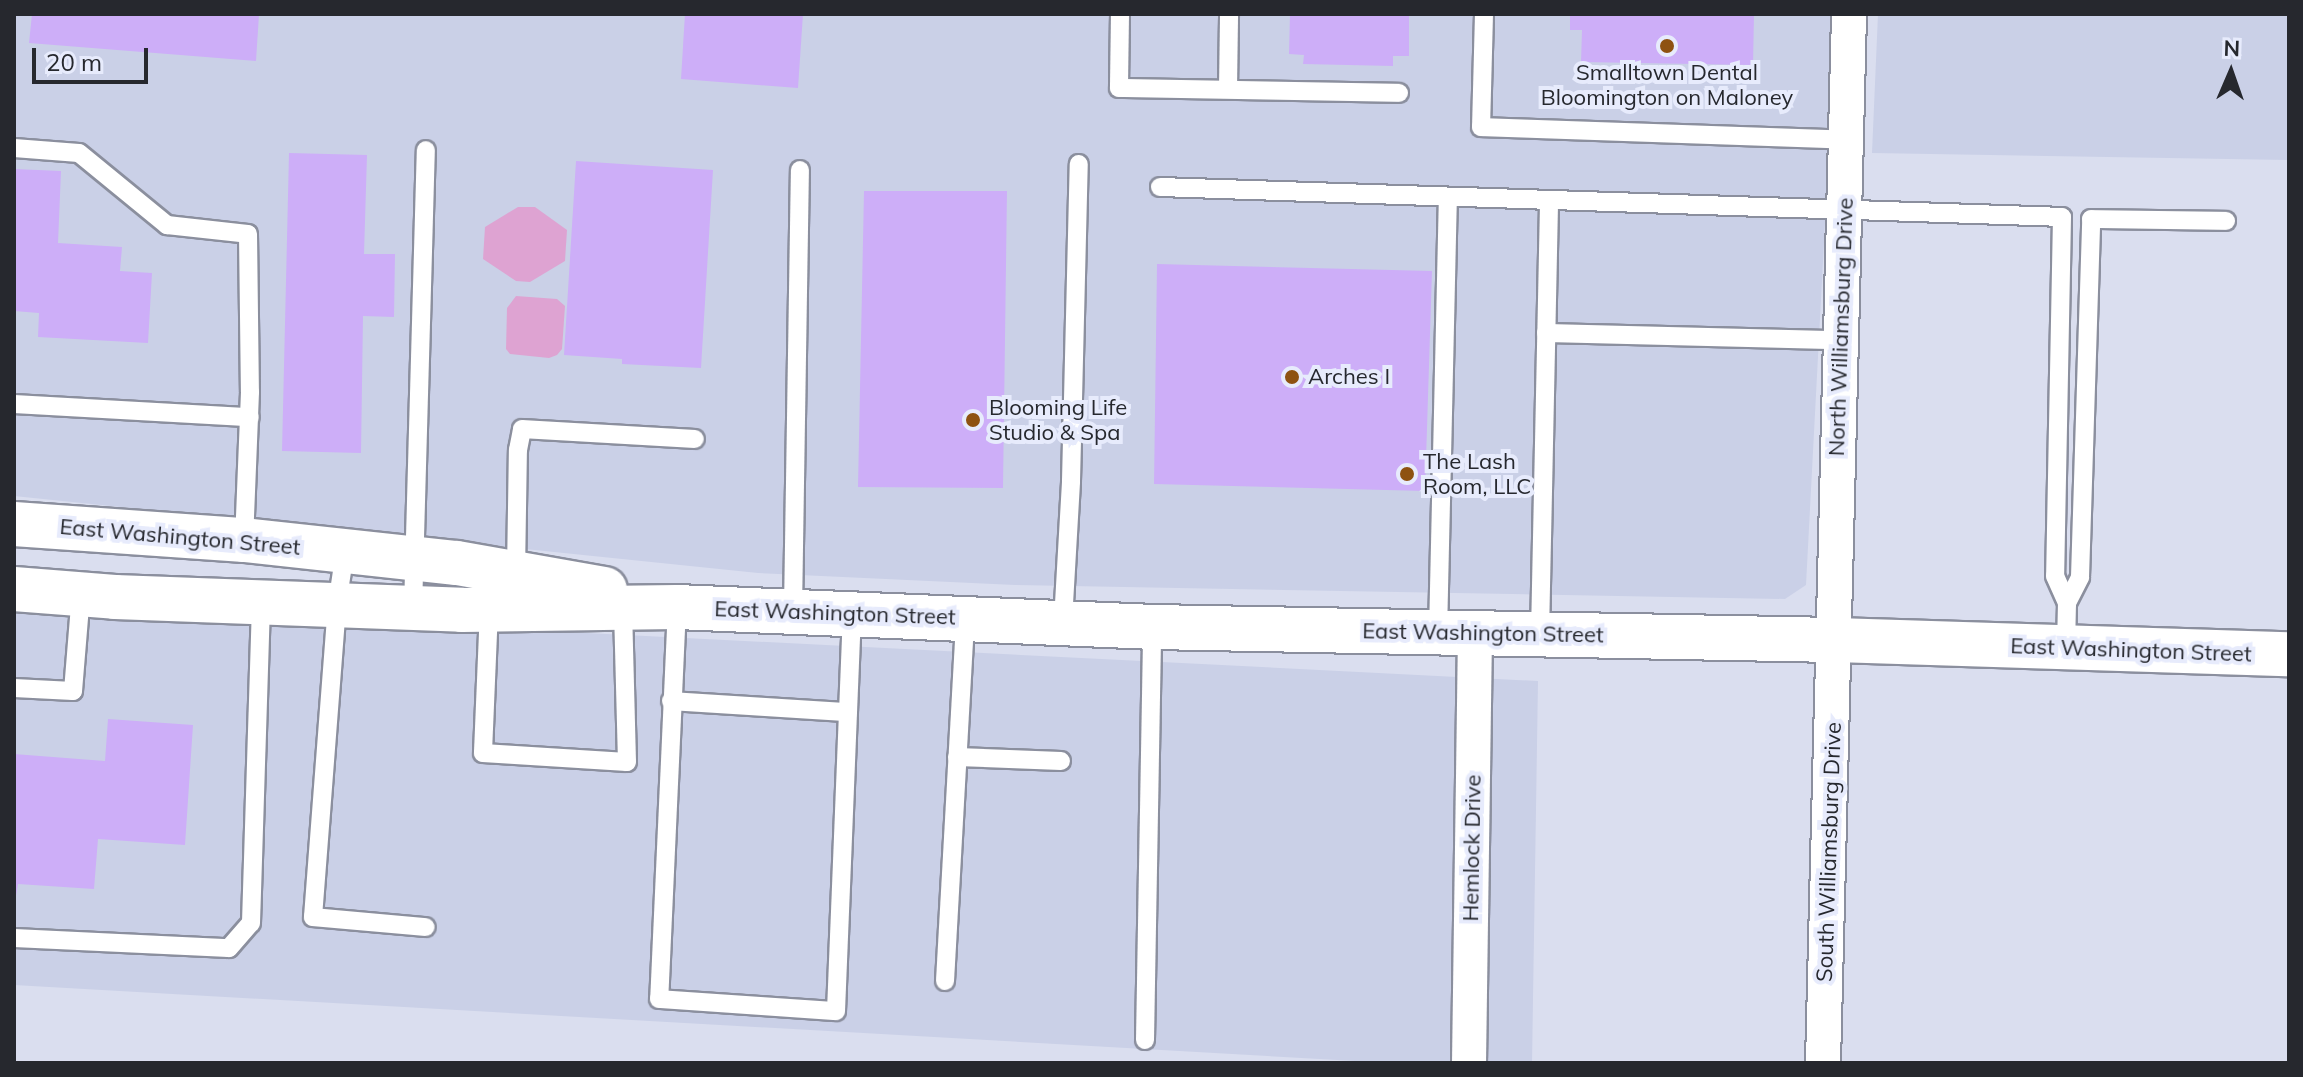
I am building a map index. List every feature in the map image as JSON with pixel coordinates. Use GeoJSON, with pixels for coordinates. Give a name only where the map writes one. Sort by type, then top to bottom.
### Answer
{"type":"FeatureCollection","features":[{"type":"Feature","properties":{"kind":"main road","name":"East Washington Street"},"geometry":{"type":"LineString","coordinates":[[14,524],[244,540],[413,558],[498,590],[677,607],[1152,627],[1834,640],[2289,654]]}},
{"type":"Feature","properties":{"kind":"main road","name":"East Washington Street"},"geometry":{"type":"LineString","coordinates":[[14,589],[413,609],[498,590]]}},
{"type":"Feature","properties":{"kind":"street","name":"North Williamsburg Drive"},"geometry":{"type":"LineString","coordinates":[[1834,640],[1849,14]]}},
{"type":"Feature","properties":{"kind":"street","name":"Hemlock Drive"},"geometry":{"type":"LineString","coordinates":[[1457,633],[1469,1063]]}},
{"type":"Feature","properties":{"kind":"street","name":"South Williamsburg Drive"},"geometry":{"type":"LineString","coordinates":[[1823,1063],[1834,640]]}},
{"type":"Feature","properties":{"kind":"lane"},"geometry":{"type":"LineString","coordinates":[[1120,14],[1119,88],[1399,93]]}},
{"type":"Feature","properties":{"kind":"lane"},"geometry":{"type":"LineString","coordinates":[[1228,89],[1229,14]]}},
{"type":"Feature","properties":{"kind":"lane"},"geometry":{"type":"LineString","coordinates":[[1484,14],[1481,127],[1847,140]]}},
{"type":"Feature","properties":{"kind":"lane"},"geometry":{"type":"LineString","coordinates":[[14,148],[79,153],[167,225],[248,234],[250,417],[244,540]]}},
{"type":"Feature","properties":{"kind":"lane"},"geometry":{"type":"LineString","coordinates":[[413,609],[426,150]]}},
{"type":"Feature","properties":{"kind":"lane"},"geometry":{"type":"LineString","coordinates":[[1063,621],[1071,481],[1079,164]]}},
{"type":"Feature","properties":{"kind":"lane"},"geometry":{"type":"LineString","coordinates":[[793,610],[800,170]]}},
{"type":"Feature","properties":{"kind":"lane"},"geometry":{"type":"LineString","coordinates":[[1160,187],[2062,217],[2055,576],[2067,603],[2066,648]]}},
{"type":"Feature","properties":{"kind":"lane"},"geometry":{"type":"LineString","coordinates":[[1448,197],[1457,633]]}},
{"type":"Feature","properties":{"kind":"lane"},"geometry":{"type":"LineString","coordinates":[[1540,634],[1549,201]]}},
{"type":"Feature","properties":{"kind":"lane"},"geometry":{"type":"LineString","coordinates":[[2067,603],[2080,577],[2091,219],[2226,221]]}},
{"type":"Feature","properties":{"kind":"lane"},"geometry":{"type":"LineString","coordinates":[[1546,333],[1840,340]]}},
{"type":"Feature","properties":{"kind":"lane"},"geometry":{"type":"LineString","coordinates":[[14,404],[250,417]]}},
{"type":"Feature","properties":{"kind":"lane"},"geometry":{"type":"LineString","coordinates":[[624,600],[627,762],[483,753],[498,590],[522,429],[695,439]]}},
{"type":"Feature","properties":{"kind":"lane"},"geometry":{"type":"LineString","coordinates":[[345,551],[337,605],[313,917],[426,927]]}},
{"type":"Feature","properties":{"kind":"lane"},"geometry":{"type":"LineString","coordinates":[[14,688],[73,691],[81,594]]}},
{"type":"Feature","properties":{"kind":"lane"},"geometry":{"type":"LineString","coordinates":[[14,938],[229,948],[251,923],[261,603]]}},
{"type":"Feature","properties":{"kind":"lane"},"geometry":{"type":"LineString","coordinates":[[677,607],[659,999],[836,1011],[852,614]]}},
{"type":"Feature","properties":{"kind":"lane"},"geometry":{"type":"LineString","coordinates":[[945,981],[965,618]]}},
{"type":"Feature","properties":{"kind":"lane"},"geometry":{"type":"LineString","coordinates":[[1145,1040],[1152,627]]}},
{"type":"Feature","properties":{"kind":"lane"},"geometry":{"type":"LineString","coordinates":[[671,701],[848,712]]}},
{"type":"Feature","properties":{"kind":"lane"},"geometry":{"type":"LineString","coordinates":[[957,757],[1061,761]]}},
{"type":"Feature","properties":{"kind":"shaded area"},"geometry":{"type":"Polygon","coordinates":[[[14,14],[1831,14],[1828,166],[1806,585],[1785,599],[1015,585],[758,573],[14,496],[14,14]]]}},
{"type":"Feature","properties":{"kind":"shaded area"},"geometry":{"type":"Polygon","coordinates":[[[1878,14],[2289,14],[2289,160],[1872,153],[1878,14]]]}},
{"type":"Feature","properties":{"kind":"shaded area"},"geometry":{"type":"Polygon","coordinates":[[[518,207],[535,207],[567,230],[565,261],[530,282],[516,281],[483,259],[485,227],[518,207]]]}},
{"type":"Feature","properties":{"kind":"shaded area"},"geometry":{"type":"Polygon","coordinates":[[[516,296],[557,299],[565,306],[562,349],[557,355],[549,358],[510,354],[506,349],[507,308],[516,296]]]}},
{"type":"Feature","properties":{"kind":"shaded area"},"geometry":{"type":"Polygon","coordinates":[[[14,604],[1538,681],[1532,1063],[1391,1063],[14,985],[14,604]]]}},
{"type":"Feature","properties":{"kind":"building"},"geometry":{"type":"Polygon","coordinates":[[[32,14],[259,14],[256,61],[29,43],[32,14]]]}},
{"type":"Feature","properties":{"kind":"building"},"geometry":{"type":"Polygon","coordinates":[[[685,14],[803,14],[798,88],[681,79],[685,14]]]}},
{"type":"Feature","properties":{"kind":"building"},"geometry":{"type":"Polygon","coordinates":[[[1290,14],[1409,14],[1409,56],[1393,56],[1393,66],[1303,64],[1304,55],[1289,54],[1290,14]]]}},
{"type":"Feature","properties":{"kind":"building","name":"Smalltown Dental Bloomington on Maloney"},"geometry":{"type":"Polygon","coordinates":[[[1570,14],[1754,14],[1753,65],[1581,62],[1582,30],[1570,30],[1570,14]]]}},
{"type":"Feature","properties":{"kind":"building"},"geometry":{"type":"Polygon","coordinates":[[[289,153],[367,155],[364,254],[395,254],[394,317],[363,316],[361,453],[282,451],[289,153]]]}},
{"type":"Feature","properties":{"kind":"building"},"geometry":{"type":"Polygon","coordinates":[[[576,161],[713,170],[701,368],[622,364],[622,359],[564,355],[576,161]]]}},
{"type":"Feature","properties":{"kind":"building"},"geometry":{"type":"Polygon","coordinates":[[[14,169],[61,171],[58,243],[122,247],[120,271],[152,273],[148,343],[38,337],[39,313],[14,311],[14,169]]]}},
{"type":"Feature","properties":{"kind":"building"},"geometry":{"type":"Polygon","coordinates":[[[864,191],[1007,191],[1003,488],[858,487],[864,191]]]}},
{"type":"Feature","properties":{"kind":"building","name":"Arches I"},"geometry":{"type":"Polygon","coordinates":[[[1157,264],[1432,271],[1425,491],[1154,484],[1157,264]]]}},
{"type":"Feature","properties":{"kind":"building"},"geometry":{"type":"Polygon","coordinates":[[[108,719],[193,725],[185,845],[98,839],[94,889],[18,884],[14,907],[14,754],[105,761],[108,719]]]}},
{"type":"Feature","properties":{"kind":"place","name":"Smalltown Dental Bloomington on Maloney"},"geometry":{"type":"Point","coordinates":[1667,46]}},
{"type":"Feature","properties":{"kind":"place","name":"Arches I"},"geometry":{"type":"Point","coordinates":[1292,377]}},
{"type":"Feature","properties":{"kind":"place","name":"Blooming Life Studio & Spa"},"geometry":{"type":"Point","coordinates":[973,420]}},
{"type":"Feature","properties":{"kind":"place","name":"The Lash Room, LLC"},"geometry":{"type":"Point","coordinates":[1407,474]}}]}
